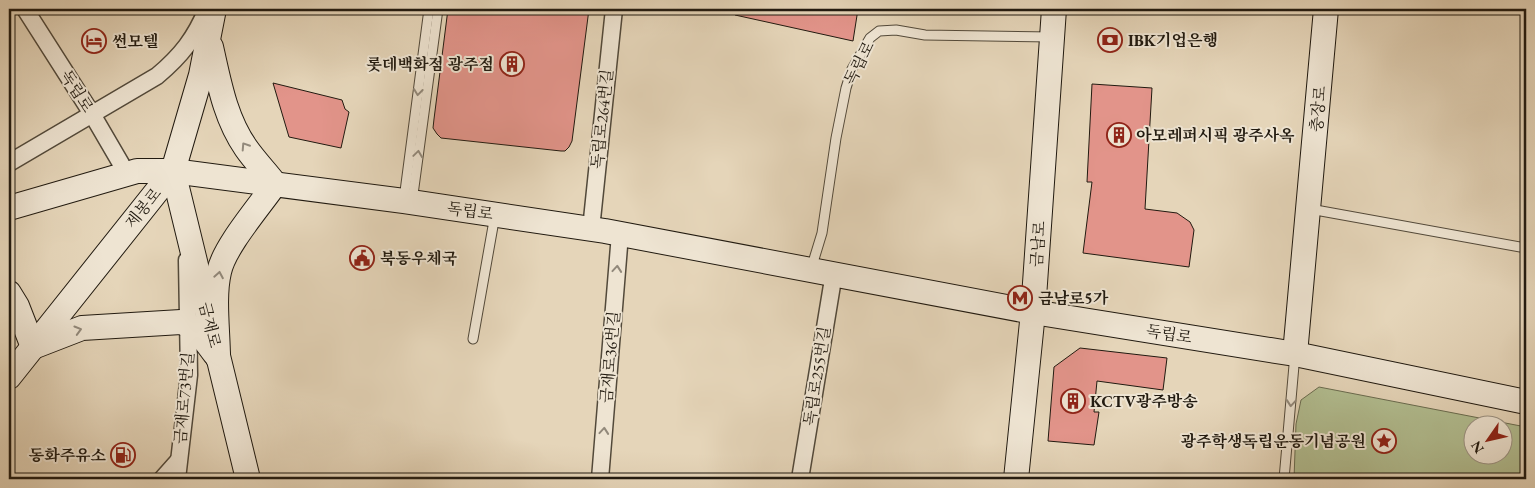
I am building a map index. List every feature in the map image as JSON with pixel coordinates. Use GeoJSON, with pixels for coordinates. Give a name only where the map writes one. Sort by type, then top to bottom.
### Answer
{"type":"FeatureCollection","features":[{"type":"Feature","properties":{"kind":"street","name":"독립로"},"geometry":{"type":"LineString","coordinates":[[24,9],[92,114],[127,174]]}},
{"type":"Feature","properties":{"kind":"street"},"geometry":{"type":"LineString","coordinates":[[9,163],[157,76],[176,61],[190,42],[207,9]]}},
{"type":"Feature","properties":{"kind":"street","name":"제봉로"},"geometry":{"type":"LineString","coordinates":[[9,377],[173,171],[199,84],[214,9]]}},
{"type":"Feature","properties":{"kind":"street","name":"독립로264번길"},"geometry":{"type":"LineString","coordinates":[[591,229],[614,9]]}},
{"type":"Feature","properties":{"kind":"street","name":"금남로"},"geometry":{"type":"LineString","coordinates":[[1016,479],[1033,312],[1054,9]]}},
{"type":"Feature","properties":{"kind":"street","name":"충장로"},"geometry":{"type":"LineString","coordinates":[[1295,354],[1326,9]]}},
{"type":"Feature","properties":{"kind":"street"},"geometry":{"type":"LineString","coordinates":[[209,35],[220,89],[230,119],[246,148],[275,184],[232,244],[218,272],[218,358]]}},
{"type":"Feature","properties":{"kind":"street","name":"독립로"},"geometry":{"type":"LineString","coordinates":[[9,208],[137,171],[173,171],[275,184],[620,234],[1033,312],[1295,354],[1526,402]]}},
{"type":"Feature","properties":{"kind":"street","name":"금재로"},"geometry":{"type":"LineString","coordinates":[[173,171],[248,479]]}},
{"type":"Feature","properties":{"kind":"street","name":"금재로73번길"},"geometry":{"type":"LineString","coordinates":[[177,479],[189,375],[186,227]]}},
{"type":"Feature","properties":{"kind":"street","name":"금재로36번길"},"geometry":{"type":"LineString","coordinates":[[600,479],[620,234]]}},
{"type":"Feature","properties":{"kind":"street","name":"독립로255번길"},"geometry":{"type":"LineString","coordinates":[[800,479],[822,271]]}},
{"type":"Feature","properties":{"kind":"street"},"geometry":{"type":"LineString","coordinates":[[9,293],[17,306],[32,347],[82,328],[181,322],[188,324],[200,334],[218,358]]}},
{"type":"Feature","properties":{"kind":"street"},"geometry":{"type":"LineString","coordinates":[[162,479],[178,461]]}},
{"type":"Feature","properties":{"kind":"lane"},"geometry":{"type":"LineString","coordinates":[[408,202],[429,9]]}},
{"type":"Feature","properties":{"kind":"lane"},"geometry":{"type":"LineString","coordinates":[[408,202],[438,9]]}},
{"type":"Feature","properties":{"kind":"lane","name":"독립로"},"geometry":{"type":"LineString","coordinates":[[822,271],[822,233],[836,138],[846,88],[852,69],[870,38],[879,31],[896,30],[926,35],[1052,37]]}},
{"type":"Feature","properties":{"kind":"lane"},"geometry":{"type":"LineString","coordinates":[[1309,208],[1526,248]]}},
{"type":"Feature","properties":{"kind":"lane"},"geometry":{"type":"LineString","coordinates":[[473,339],[496,215]]}},
{"type":"Feature","properties":{"kind":"lane"},"geometry":{"type":"LineString","coordinates":[[1284,479],[1295,354]]}},
{"type":"Feature","properties":{"kind":"green space","name":"광주학생독립운동기념공원"},"geometry":{"type":"Polygon","coordinates":[[[1319,387],[1469,416],[1462,416],[1462,466],[1512,466],[1512,424],[1526,427],[1526,479],[1294,479],[1296,424],[1301,400],[1319,387]]]}},
{"type":"Feature","properties":{"kind":"building","name":"롯데백화점 광주점"},"geometry":{"type":"Polygon","coordinates":[[[448,9],[589,9],[572,141],[565,151],[441,138],[437,134],[433,128],[448,9]]]}},
{"type":"Feature","properties":{"kind":"building"},"geometry":{"type":"Polygon","coordinates":[[[736,9],[858,9],[853,41],[735,15],[736,9]]]}},
{"type":"Feature","properties":{"kind":"building"},"geometry":{"type":"Polygon","coordinates":[[[273,83],[342,100],[345,109],[349,112],[341,148],[289,137],[273,83]]]}},
{"type":"Feature","properties":{"kind":"building"},"geometry":{"type":"Polygon","coordinates":[[[1092,84],[1152,88],[1145,209],[1177,213],[1190,222],[1194,230],[1189,267],[1083,253],[1092,182],[1087,182],[1092,84]]]}},
{"type":"Feature","properties":{"kind":"building","name":"KCTV광주방송"},"geometry":{"type":"Polygon","coordinates":[[[1080,348],[1167,358],[1163,390],[1097,381],[1094,412],[1099,412],[1094,445],[1048,441],[1054,367],[1080,348]]]}},
{"type":"Feature","properties":{"kind":"place","name":"IBK기업은행"},"geometry":{"type":"Point","coordinates":[1110,40]}},
{"type":"Feature","properties":{"kind":"place","name":"썬모텔"},"geometry":{"type":"Point","coordinates":[94,41]}},
{"type":"Feature","properties":{"kind":"place","name":"롯데백화점 광주점"},"geometry":{"type":"Point","coordinates":[512,64]}},
{"type":"Feature","properties":{"kind":"place","name":"아모레퍼시픽 광주사옥"},"geometry":{"type":"Point","coordinates":[1119,135]}},
{"type":"Feature","properties":{"kind":"place","name":"북동우체국"},"geometry":{"type":"Point","coordinates":[362,258]}},
{"type":"Feature","properties":{"kind":"place","name":"금남로5가"},"geometry":{"type":"Point","coordinates":[1020,298]}},
{"type":"Feature","properties":{"kind":"place","name":"KCTV광주방송"},"geometry":{"type":"Point","coordinates":[1073,401]}},
{"type":"Feature","properties":{"kind":"place","name":"광주학생독립운동기념공원"},"geometry":{"type":"Point","coordinates":[1384,441]}},
{"type":"Feature","properties":{"kind":"place","name":"동화주유소"},"geometry":{"type":"Point","coordinates":[123,455]}}]}
